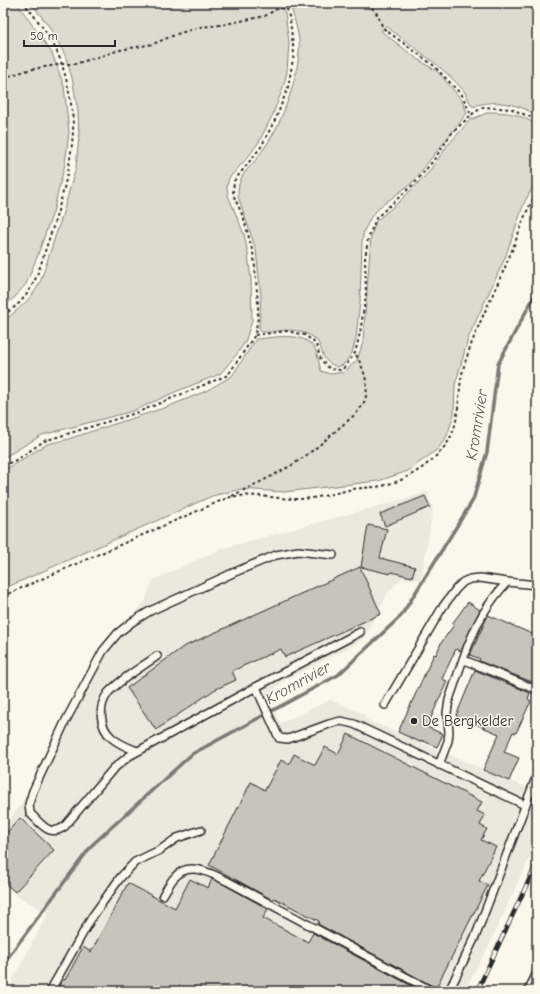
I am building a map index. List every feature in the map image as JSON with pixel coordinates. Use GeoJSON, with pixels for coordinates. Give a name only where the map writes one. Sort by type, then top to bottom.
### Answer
{"type":"FeatureCollection","features":[{"type":"Feature","properties":{"kind":"lane"},"geometry":{"type":"LineString","coordinates":[[333,555],[298,551],[276,555],[150,611],[118,633],[103,651],[65,722],[33,791],[29,804],[30,813],[51,831],[60,830],[113,769],[137,751],[149,746],[360,632]]}},
{"type":"Feature","properties":{"kind":"lane"},"geometry":{"type":"LineString","coordinates":[[385,705],[442,608],[463,582],[470,579],[480,578],[537,585]]}},
{"type":"Feature","properties":{"kind":"lane"},"geometry":{"type":"LineString","coordinates":[[439,765],[448,741],[449,732],[447,713],[449,700],[475,630],[493,599],[507,582]]}},
{"type":"Feature","properties":{"kind":"lane"},"geometry":{"type":"LineString","coordinates":[[137,751],[122,745],[112,738],[105,729],[101,712],[103,703],[108,694],[116,685],[158,656]]}},
{"type":"Feature","properties":{"kind":"lane"},"geometry":{"type":"LineString","coordinates":[[464,660],[537,690]]}},
{"type":"Feature","properties":{"kind":"lane"},"geometry":{"type":"LineString","coordinates":[[256,687],[279,738],[288,739],[341,721],[354,724],[525,806]]}},
{"type":"Feature","properties":{"kind":"lane"},"geometry":{"type":"LineString","coordinates":[[449,991],[476,935],[537,775]]}},
{"type":"Feature","properties":{"kind":"lane"},"geometry":{"type":"LineString","coordinates":[[50,991],[92,917],[120,878],[135,862],[160,850],[178,838],[201,830]]}},
{"type":"Feature","properties":{"kind":"lane"},"geometry":{"type":"LineString","coordinates":[[163,896],[180,872],[194,868],[227,880],[432,991]]}},
{"type":"Feature","properties":{"kind":"lane"},"geometry":{"type":"LineString","coordinates":[[528,991],[537,974]]}},
{"type":"Feature","properties":{"kind":"path"},"geometry":{"type":"LineString","coordinates":[[3,315],[22,301],[34,281],[58,214],[69,166],[73,132],[69,93],[62,64],[55,47],[40,23],[24,3]]}},
{"type":"Feature","properties":{"kind":"path"},"geometry":{"type":"LineString","coordinates":[[3,466],[18,459],[44,441],[136,413],[228,375],[254,334],[258,317],[258,303],[254,257],[244,219],[234,194],[234,181],[261,146],[277,116],[288,87],[294,54],[288,8],[285,3]]}},
{"type":"Feature","properties":{"kind":"path"},"geometry":{"type":"LineString","coordinates":[[3,78],[28,70],[62,64],[75,64],[120,50],[153,44],[177,34],[200,27],[221,26],[265,16],[276,9],[288,8],[298,3]]}},
{"type":"Feature","properties":{"kind":"path"},"geometry":{"type":"LineString","coordinates":[[368,3],[377,14],[383,28],[433,65],[462,95],[471,115]]}},
{"type":"Feature","properties":{"kind":"path"},"geometry":{"type":"LineString","coordinates":[[530,3],[537,11]]}},
{"type":"Feature","properties":{"kind":"path"},"geometry":{"type":"LineString","coordinates":[[254,334],[287,332],[305,335],[316,344],[321,360],[330,369],[342,370],[355,354],[360,333],[366,294],[366,260],[368,239],[376,218],[414,184],[433,161],[452,133],[471,115],[483,107],[512,109],[537,120]]}},
{"type":"Feature","properties":{"kind":"path"},"geometry":{"type":"LineString","coordinates":[[227,498],[242,496],[306,499],[354,489],[388,485],[406,477],[430,462],[442,451],[456,424],[460,383],[474,337],[510,256],[528,210],[537,194]]}},
{"type":"Feature","properties":{"kind":"path"},"geometry":{"type":"LineString","coordinates":[[3,596],[227,498],[298,461],[315,449],[347,421],[359,409],[364,400],[366,387],[365,375],[361,363],[355,354]]}},
{"type":"Feature","properties":{"kind":"shaded area"},"geometry":{"type":"Polygon","coordinates":[[[3,3],[17,3],[52,53],[64,86],[69,132],[65,164],[53,212],[37,257],[26,284],[14,298],[3,307],[3,3]]]}},
{"type":"Feature","properties":{"kind":"shaded area"},"geometry":{"type":"Polygon","coordinates":[[[31,3],[279,3],[285,13],[289,42],[287,72],[283,88],[273,114],[259,142],[229,178],[227,186],[228,195],[244,234],[251,279],[252,321],[245,342],[237,354],[220,374],[133,411],[42,435],[3,458],[3,322],[28,300],[40,283],[76,167],[79,137],[78,111],[72,78],[65,55],[50,28],[31,3]]]}},
{"type":"Feature","properties":{"kind":"shaded area"},"geometry":{"type":"Polygon","coordinates":[[[290,3],[526,3],[537,15],[537,116],[523,108],[506,104],[488,103],[473,107],[464,91],[437,65],[386,26],[381,31],[416,58],[438,72],[462,100],[467,113],[412,183],[381,206],[371,217],[364,231],[362,242],[360,302],[356,338],[352,353],[343,365],[337,367],[326,360],[319,344],[314,338],[302,332],[286,330],[261,332],[259,329],[261,296],[256,250],[238,196],[239,183],[241,179],[275,131],[286,106],[295,78],[298,64],[299,39],[290,3]]]}},
{"type":"Feature","properties":{"kind":"shaded area"},"geometry":{"type":"Polygon","coordinates":[[[489,112],[514,114],[537,125],[537,184],[534,185],[524,203],[505,258],[469,336],[455,385],[454,414],[447,436],[438,449],[408,471],[378,481],[284,492],[241,489],[212,496],[3,589],[3,471],[47,444],[65,440],[167,407],[206,391],[232,376],[256,339],[288,336],[304,339],[315,349],[321,371],[331,374],[344,372],[357,360],[363,342],[371,236],[376,221],[399,202],[428,173],[447,146],[470,120],[489,112]]]}},
{"type":"Feature","properties":{"kind":"shaded area"},"geometry":{"type":"Polygon","coordinates":[[[427,492],[433,508],[420,580],[402,578],[388,593],[365,636],[358,643],[284,681],[273,690],[269,699],[280,723],[330,700],[364,714],[365,719],[537,792],[537,841],[488,947],[464,991],[7,991],[48,913],[17,896],[3,882],[3,828],[24,801],[62,719],[101,651],[145,602],[153,580],[221,549],[427,492]]]}},
{"type":"Feature","properties":{"kind":"building"},"geometry":{"type":"Polygon","coordinates":[[[425,496],[430,507],[385,526],[380,514],[425,496]]]}},
{"type":"Feature","properties":{"kind":"building"},"geometry":{"type":"Polygon","coordinates":[[[368,525],[387,529],[380,558],[415,567],[412,577],[391,572],[390,574],[361,567],[368,525]]]}},
{"type":"Feature","properties":{"kind":"building"},"geometry":{"type":"Polygon","coordinates":[[[360,567],[381,614],[285,657],[281,649],[232,671],[236,680],[214,690],[156,730],[127,688],[183,647],[360,567]]]}},
{"type":"Feature","properties":{"kind":"building"},"geometry":{"type":"Polygon","coordinates":[[[468,602],[480,610],[461,651],[456,649],[442,679],[447,681],[427,727],[443,734],[437,747],[421,740],[420,742],[398,732],[434,654],[436,655],[441,643],[454,625],[452,624],[468,602]]]}},
{"type":"Feature","properties":{"kind":"building"},"geometry":{"type":"Polygon","coordinates":[[[488,615],[537,636],[537,670],[532,682],[479,661],[480,659],[470,655],[488,615]]]}},
{"type":"Feature","properties":{"kind":"building"},"geometry":{"type":"Polygon","coordinates":[[[475,670],[530,693],[528,699],[531,701],[516,733],[513,732],[504,752],[519,758],[509,781],[483,770],[499,734],[456,716],[475,670]]]}},
{"type":"Feature","properties":{"kind":"building"},"geometry":{"type":"Polygon","coordinates":[[[348,734],[482,802],[477,811],[485,815],[480,825],[487,829],[481,840],[496,847],[479,881],[488,885],[436,988],[318,924],[319,921],[274,898],[273,900],[209,865],[251,782],[265,790],[281,760],[289,764],[294,754],[315,765],[325,747],[338,754],[348,734]]]}},
{"type":"Feature","properties":{"kind":"building"},"geometry":{"type":"Polygon","coordinates":[[[20,818],[54,850],[15,892],[3,881],[3,837],[20,818]]]}},
{"type":"Feature","properties":{"kind":"building"},"geometry":{"type":"Polygon","coordinates":[[[190,879],[208,888],[212,879],[225,885],[268,909],[263,918],[308,942],[313,933],[421,991],[57,991],[63,979],[65,980],[83,947],[91,952],[128,883],[175,908],[190,879]]]}},
{"type":"Feature","properties":{"kind":"waterway","name":"Kromrivier"},"geometry":{"type":"LineString","coordinates":[[3,964],[92,845],[192,754],[338,675],[401,616],[473,500],[487,452],[498,364],[537,291]]}},
{"type":"Feature","properties":{"kind":"railway"},"geometry":{"type":"LineString","coordinates":[[477,991],[537,863]]}},
{"type":"Feature","properties":{"kind":"place","name":"De Bergkelder"},"geometry":{"type":"Point","coordinates":[414,721]}}]}
